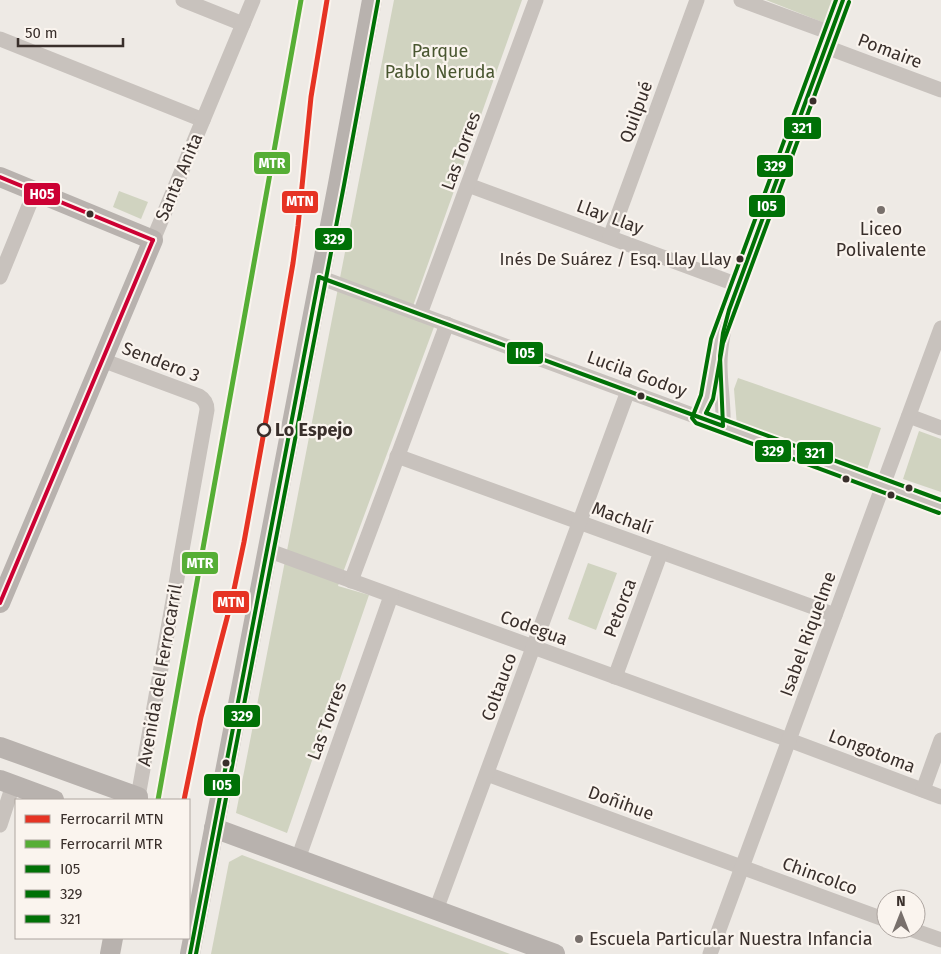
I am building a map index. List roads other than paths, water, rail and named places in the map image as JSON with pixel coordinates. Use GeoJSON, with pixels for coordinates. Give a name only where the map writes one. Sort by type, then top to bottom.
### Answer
{"type":"FeatureCollection","features":[{"type":"Feature","properties":{"kind":"main road"},"geometry":{"type":"LineString","coordinates":[[190,954],[372,0]]}},
{"type":"Feature","properties":{"kind":"main road"},"geometry":{"type":"LineString","coordinates":[[0,177],[153,240]]}},
{"type":"Feature","properties":{"kind":"main road","name":"Santa Anita"},"geometry":{"type":"LineString","coordinates":[[0,603],[153,240]]}},
{"type":"Feature","properties":{"kind":"main road"},"geometry":{"type":"LineString","coordinates":[[0,747],[138,799]]}},
{"type":"Feature","properties":{"kind":"main road"},"geometry":{"type":"LineString","coordinates":[[7,783],[51,799]]}},
{"type":"Feature","properties":{"kind":"main road"},"geometry":{"type":"LineString","coordinates":[[214,828],[555,954]]}},
{"type":"Feature","properties":{"kind":"main road"},"geometry":{"type":"LineString","coordinates":[[110,954],[113,939]]}},
{"type":"Feature","properties":{"kind":"street"},"geometry":{"type":"LineString","coordinates":[[183,0],[244,24]]}},
{"type":"Feature","properties":{"kind":"street","name":"Santa Anita"},"geometry":{"type":"LineString","coordinates":[[153,240],[253,0]]}},
{"type":"Feature","properties":{"kind":"street","name":"Las Torres"},"geometry":{"type":"LineString","coordinates":[[420,314],[536,0]]}},
{"type":"Feature","properties":{"kind":"street","name":"Quilpué"},"geometry":{"type":"LineString","coordinates":[[610,237],[697,0]]}},
{"type":"Feature","properties":{"kind":"street","name":"Pomaire"},"geometry":{"type":"LineString","coordinates":[[741,0],[941,90]]}},
{"type":"Feature","properties":{"kind":"street"},"geometry":{"type":"LineString","coordinates":[[698,417],[707,397],[716,340],[726,318],[843,0]]}},
{"type":"Feature","properties":{"kind":"street"},"geometry":{"type":"LineString","coordinates":[[0,39],[203,120]]}},
{"type":"Feature","properties":{"kind":"street","name":"Llay Llay"},"geometry":{"type":"LineString","coordinates":[[468,185],[738,284]]}},
{"type":"Feature","properties":{"kind":"street"},"geometry":{"type":"LineString","coordinates":[[0,277],[35,191]]}},
{"type":"Feature","properties":{"kind":"street","name":"Lucila Godoy"},"geometry":{"type":"LineString","coordinates":[[319,277],[941,507]]}},
{"type":"Feature","properties":{"kind":"street"},"geometry":{"type":"LineString","coordinates":[[723,426],[724,407],[720,362],[726,318]]}},
{"type":"Feature","properties":{"kind":"street"},"geometry":{"type":"LineString","coordinates":[[351,581],[446,324]]}},
{"type":"Feature","properties":{"kind":"street","name":"Isabel Riquelme"},"geometry":{"type":"LineString","coordinates":[[710,954],[941,328]]}},
{"type":"Feature","properties":{"kind":"street","name":"Sendero 3"},"geometry":{"type":"LineString","coordinates":[[102,360],[199,396],[205,402]]}},
{"type":"Feature","properties":{"kind":"street","name":"Coltauco"},"geometry":{"type":"LineString","coordinates":[[436,910],[628,391]]}},
{"type":"Feature","properties":{"kind":"street","name":"Avenida del Ferrocarril"},"geometry":{"type":"LineString","coordinates":[[138,799],[207,410],[205,402]]}},
{"type":"Feature","properties":{"kind":"street"},"geometry":{"type":"LineString","coordinates":[[908,416],[941,428]]}},
{"type":"Feature","properties":{"kind":"street","name":"Machalí"},"geometry":{"type":"LineString","coordinates":[[397,456],[835,615]]}},
{"type":"Feature","properties":{"kind":"street","name":"Codegua"},"geometry":{"type":"LineString","coordinates":[[267,550],[789,740]]}},
{"type":"Feature","properties":{"kind":"street","name":"Petorca"},"geometry":{"type":"LineString","coordinates":[[614,677],[661,552]]}},
{"type":"Feature","properties":{"kind":"street","name":"Las Torres"},"geometry":{"type":"LineString","coordinates":[[298,859],[391,596]]}},
{"type":"Feature","properties":{"kind":"street","name":"Longotoma"},"geometry":{"type":"LineString","coordinates":[[789,740],[941,797]]}},
{"type":"Feature","properties":{"kind":"street"},"geometry":{"type":"LineString","coordinates":[[922,790],[941,740]]}},
{"type":"Feature","properties":{"kind":"street","name":"Doñihue"},"geometry":{"type":"LineString","coordinates":[[487,774],[742,868]]}},
{"type":"Feature","properties":{"kind":"street"},"geometry":{"type":"LineString","coordinates":[[0,825],[7,783]]}},
{"type":"Feature","properties":{"kind":"street","name":"Chincolco"},"geometry":{"type":"LineString","coordinates":[[742,868],[876,916]]}},
{"type":"Feature","properties":{"kind":"street"},"geometry":{"type":"LineString","coordinates":[[926,935],[941,940]]}},
{"type":"Feature","properties":{"kind":"rail line","name":"MTR"},"geometry":{"type":"LineString","coordinates":[[158,799],[301,0]]}},
{"type":"Feature","properties":{"kind":"rail line","name":"MTN"},"geometry":{"type":"LineString","coordinates":[[184,799],[201,717],[232,599],[263,437],[293,263],[311,97],[327,0]]}},
{"type":"Feature","properties":{"kind":"place","name":"Liceo Polivalente"},"geometry":{"type":"Point","coordinates":[881,210]}},
{"type":"Feature","properties":{"kind":"place","name":"Inés De Suárez / Esq. Llay Llay"},"geometry":{"type":"Point","coordinates":[740,259]}},
{"type":"Feature","properties":{"kind":"place","name":"Lo Espejo"},"geometry":{"type":"Point","coordinates":[264,430]}},
{"type":"Feature","properties":{"kind":"place","name":"Escuela Particular Nuestra Infancia"},"geometry":{"type":"Point","coordinates":[579,939]}},
{"type":"Feature","properties":{"kind":"park label","name":"Parque Pablo Neruda"},"geometry":{"type":"Point","coordinates":[440,61]}}]}
